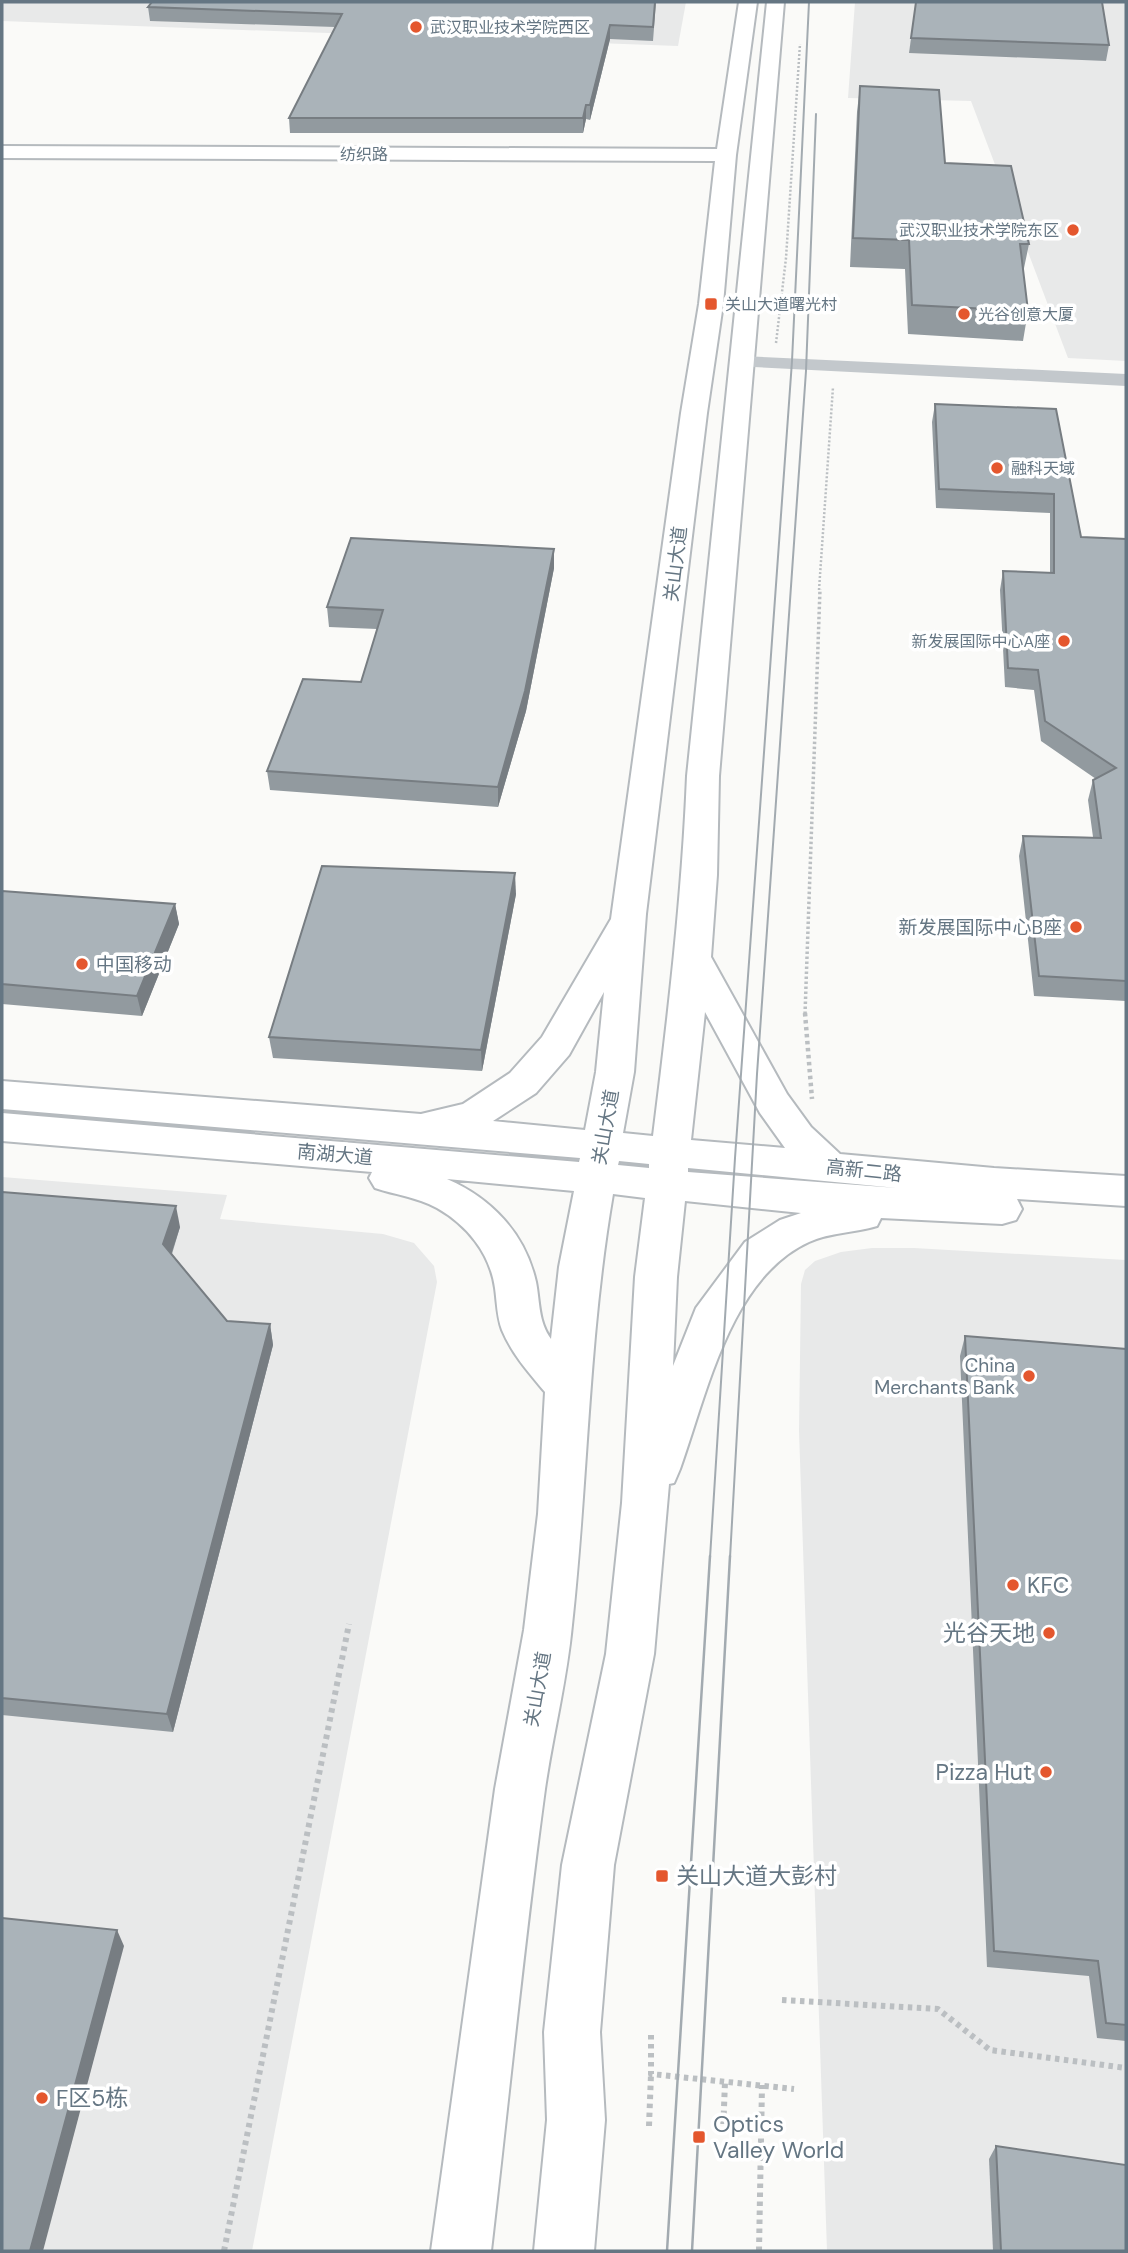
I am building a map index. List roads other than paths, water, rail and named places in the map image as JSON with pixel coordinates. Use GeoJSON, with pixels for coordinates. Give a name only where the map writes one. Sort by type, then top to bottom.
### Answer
{"type":"FeatureCollection","features":[{"type":"Feature","properties":{"kind":"main road","name":"关山大道"},"geometry":{"type":"LineString","coordinates":[[461,2251],[520,1789],[548,1630],[561,1514],[567,1388],[580,1268],[615,1072],[629,914],[694,413],[711,303],[726,155],[748,2]]}},
{"type":"Feature","properties":{"kind":"main road"},"geometry":{"type":"LineString","coordinates":[[565,2251],[576,2120],[572,2032],[588,1865],[630,1654],[645,1503],[656,1277],[693,957],[700,875],[703,776],[776,2]]}},
{"type":"Feature","properties":{"kind":"main road","name":"纺织路"},"geometry":{"type":"LineString","coordinates":[[2,152],[726,155]]}},
{"type":"Feature","properties":{"kind":"main road"},"geometry":{"type":"LineString","coordinates":[[419,1128],[474,1115],[523,1083],[556,1046],[629,914]]}},
{"type":"Feature","properties":{"kind":"main road"},"geometry":{"type":"LineString","coordinates":[[693,957],[773,1103],[797,1137],[829,1167]]}},
{"type":"Feature","properties":{"kind":"main road","name":"南湖大道"},"geometry":{"type":"LineString","coordinates":[[2,1095],[419,1128],[599,1162]]}},
{"type":"Feature","properties":{"kind":"main road","name":"南湖大道"},"geometry":{"type":"LineString","coordinates":[[2,1127],[156,1139],[599,1162],[669,1169]]}},
{"type":"Feature","properties":{"kind":"main road"},"geometry":{"type":"LineString","coordinates":[[156,1139],[403,1180],[439,1190],[463,1203],[491,1227],[513,1273],[524,1332],[567,1388]]}},
{"type":"Feature","properties":{"kind":"main road","name":"高新二路"},"geometry":{"type":"LineString","coordinates":[[669,1169],[829,1167],[994,1183],[1126,1191]]}},
{"type":"Feature","properties":{"kind":"main road","name":"高新二路"},"geometry":{"type":"LineString","coordinates":[[669,1169],[827,1200],[1126,1217]]}},
{"type":"Feature","properties":{"kind":"main road"},"geometry":{"type":"LineString","coordinates":[[645,1503],[711,1320],[759,1253],[794,1231],[823,1221],[939,1205]]}},
{"type":"Feature","properties":{"kind":"street"},"geometry":{"type":"LineString","coordinates":[[743,355],[775,351],[1126,368]]}},
{"type":"Feature","properties":{"kind":"street"},"geometry":{"type":"LineString","coordinates":[[743,355],[1126,380]]}},
{"type":"Feature","properties":{"kind":"tram line"},"geometry":{"type":"LineString","coordinates":[[710,1558],[735,1158],[792,361],[809,2]]}},
{"type":"Feature","properties":{"kind":"tram line"},"geometry":{"type":"LineString","coordinates":[[730,1558],[757,1074],[806,371],[816,114]]}},
{"type":"Feature","properties":{"kind":"tram line"},"geometry":{"type":"LineString","coordinates":[[667,2251],[710,1556]]}},
{"type":"Feature","properties":{"kind":"tram line"},"geometry":{"type":"LineString","coordinates":[[692,2251],[730,1556]]}},
{"type":"Feature","properties":{"kind":"place","name":"武汉职业技术学院西区"},"geometry":{"type":"Point","coordinates":[416,27]}},
{"type":"Feature","properties":{"kind":"place","name":"武汉职业技术学院东区"},"geometry":{"type":"Point","coordinates":[1073,230]}},
{"type":"Feature","properties":{"kind":"place","name":"关山大道曙光村"},"geometry":{"type":"Point","coordinates":[711,304]}},
{"type":"Feature","properties":{"kind":"place","name":"光谷创意大厦"},"geometry":{"type":"Point","coordinates":[964,314]}},
{"type":"Feature","properties":{"kind":"place","name":"融科天域"},"geometry":{"type":"Point","coordinates":[997,468]}},
{"type":"Feature","properties":{"kind":"place","name":"新发展国际中心A座"},"geometry":{"type":"Point","coordinates":[1064,641]}},
{"type":"Feature","properties":{"kind":"place","name":"新发展国际中心B座"},"geometry":{"type":"Point","coordinates":[1076,927]}},
{"type":"Feature","properties":{"kind":"place","name":"中国移动"},"geometry":{"type":"Point","coordinates":[82,964]}},
{"type":"Feature","properties":{"kind":"place","name":"China Merchants Bank"},"geometry":{"type":"Point","coordinates":[1029,1376]}},
{"type":"Feature","properties":{"kind":"place","name":"KFC"},"geometry":{"type":"Point","coordinates":[1013,1585]}},
{"type":"Feature","properties":{"kind":"place","name":"光谷天地"},"geometry":{"type":"Point","coordinates":[1049,1633]}},
{"type":"Feature","properties":{"kind":"place","name":"Pizza Hut"},"geometry":{"type":"Point","coordinates":[1046,1772]}},
{"type":"Feature","properties":{"kind":"place","name":"关山大道大彭村"},"geometry":{"type":"Point","coordinates":[662,1876]}},
{"type":"Feature","properties":{"kind":"place","name":"F区5栋"},"geometry":{"type":"Point","coordinates":[42,2098]}},
{"type":"Feature","properties":{"kind":"place","name":"Optics Valley World"},"geometry":{"type":"Point","coordinates":[699,2137]}}]}
